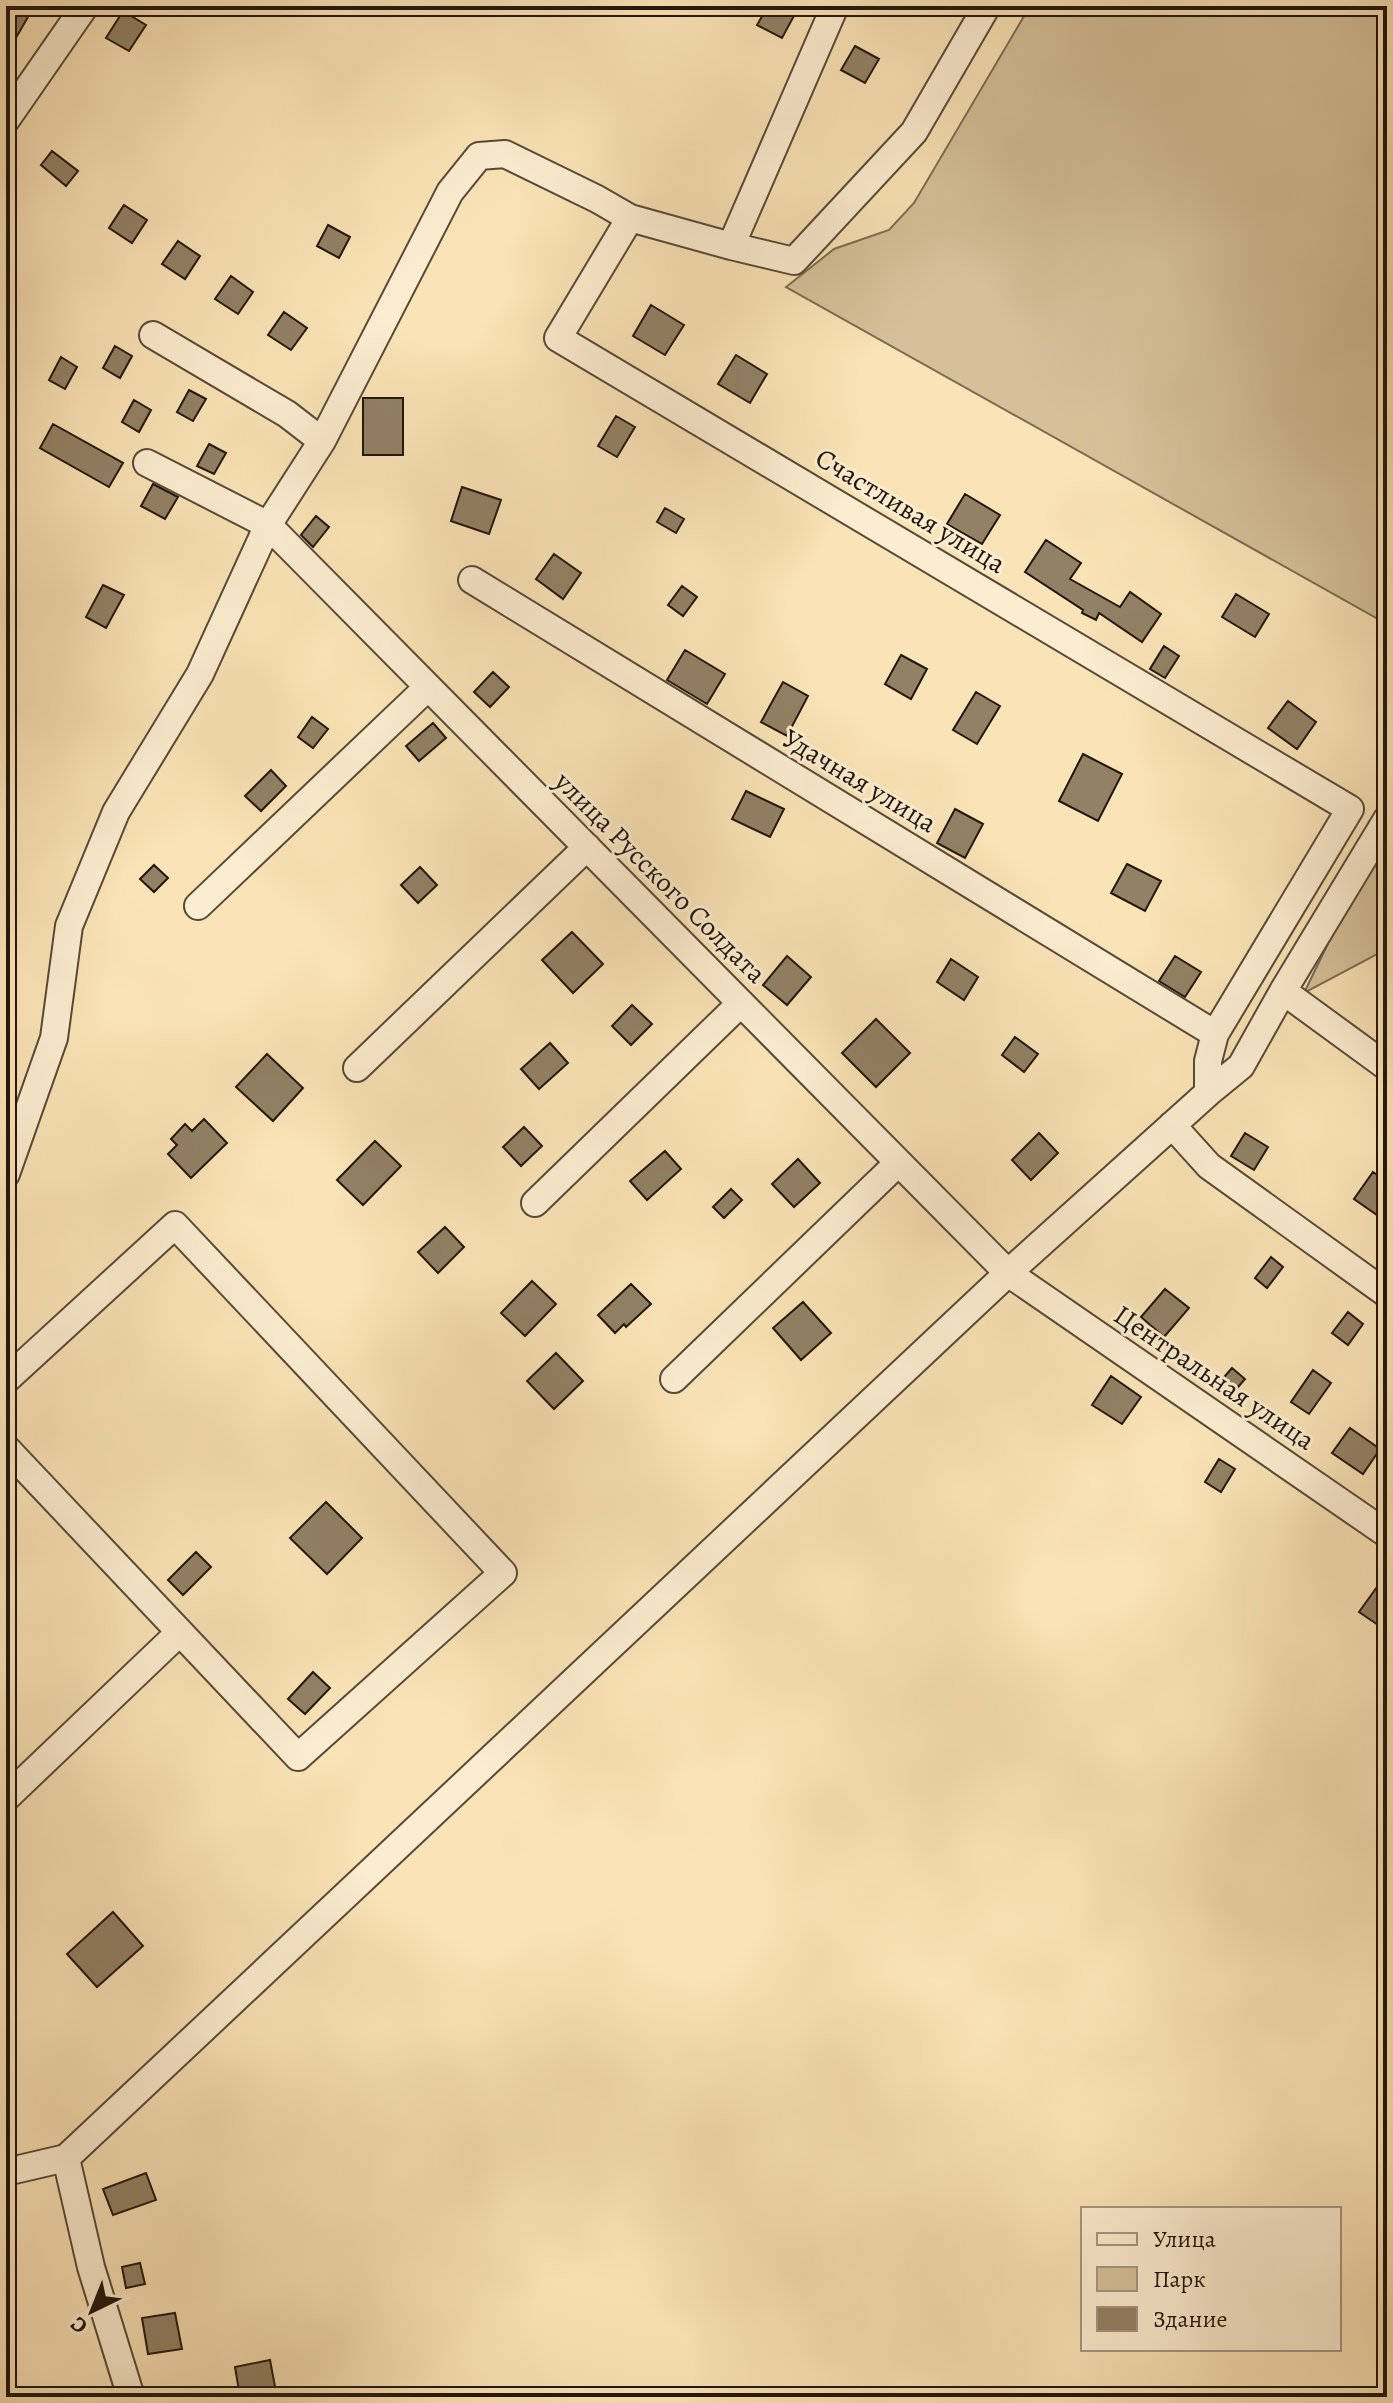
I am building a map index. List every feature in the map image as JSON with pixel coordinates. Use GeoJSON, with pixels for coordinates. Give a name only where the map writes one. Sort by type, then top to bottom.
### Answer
{"type":"FeatureCollection","features":[{"type":"Feature","properties":{"kind":"street"},"geometry":{"type":"LineString","coordinates":[[6,120],[16,86],[85,6]]}},
{"type":"Feature","properties":{"kind":"street"},"geometry":{"type":"LineString","coordinates":[[731,246],[835,6]]}},
{"type":"Feature","properties":{"kind":"street"},"geometry":{"type":"LineString","coordinates":[[6,1174],[54,1038],[69,926],[116,812],[200,674],[268,525],[322,441],[450,192],[479,156],[505,154],[630,218],[794,261],[914,132],[987,6]]}},
{"type":"Feature","properties":{"kind":"street","name":"Счастливая улица"},"geometry":{"type":"LineString","coordinates":[[630,218],[558,338],[1350,809],[1215,1034]]}},
{"type":"Feature","properties":{"kind":"street"},"geometry":{"type":"LineString","coordinates":[[153,335],[287,414],[322,441]]}},
{"type":"Feature","properties":{"kind":"street","name":"улица Русского Солдата"},"geometry":{"type":"LineString","coordinates":[[147,463],[268,525],[1008,1273]]}},
{"type":"Feature","properties":{"kind":"street","name":"Удачная улица"},"geometry":{"type":"LineString","coordinates":[[472,580],[1215,1034]]}},
{"type":"Feature","properties":{"kind":"street"},"geometry":{"type":"LineString","coordinates":[[198,906],[428,687]]}},
{"type":"Feature","properties":{"kind":"street"},"geometry":{"type":"LineString","coordinates":[[6,2172],[66,2158],[1008,1273],[1241,1066],[1387,819]]}},
{"type":"Feature","properties":{"kind":"street"},"geometry":{"type":"LineString","coordinates":[[357,1068],[587,847]]}},
{"type":"Feature","properties":{"kind":"street"},"geometry":{"type":"LineString","coordinates":[[1283,991],[1387,1067]]}},
{"type":"Feature","properties":{"kind":"street"},"geometry":{"type":"LineString","coordinates":[[535,1203],[741,1003]]}},
{"type":"Feature","properties":{"kind":"street"},"geometry":{"type":"LineString","coordinates":[[1208,1093],[1208,1061],[1215,1034]]}},
{"type":"Feature","properties":{"kind":"street"},"geometry":{"type":"LineString","coordinates":[[1172,1125],[1209,1166],[1387,1294]]}},
{"type":"Feature","properties":{"kind":"street"},"geometry":{"type":"LineString","coordinates":[[674,1379],[898,1163]]}},
{"type":"Feature","properties":{"kind":"street"},"geometry":{"type":"LineString","coordinates":[[6,1380],[175,1225],[503,1573],[298,1757],[6,1448]]}},
{"type":"Feature","properties":{"kind":"street","name":"Центральная улица"},"geometry":{"type":"LineString","coordinates":[[1008,1273],[1387,1534]]}},
{"type":"Feature","properties":{"kind":"street"},"geometry":{"type":"LineString","coordinates":[[6,1798],[180,1632]]}},
{"type":"Feature","properties":{"kind":"street"},"geometry":{"type":"LineString","coordinates":[[66,2158],[91,2267],[131,2397]]}},
{"type":"Feature","properties":{"kind":"green space"},"geometry":{"type":"Polygon","coordinates":[[[1030,6],[1387,6],[1387,624],[786,287],[834,249],[889,230],[914,203],[1030,6]]]}},
{"type":"Feature","properties":{"kind":"green space"},"geometry":{"type":"Polygon","coordinates":[[[1387,822],[1387,949],[1304,993],[1387,822]]]}},
{"type":"Feature","properties":{"kind":"building"},"geometry":{"type":"Polygon","coordinates":[[[6,6],[28,17],[6,55],[6,6]]]}},
{"type":"Feature","properties":{"kind":"building"},"geometry":{"type":"Polygon","coordinates":[[[768,6],[780,6],[795,14],[782,38],[757,25],[768,6]]]}},
{"type":"Feature","properties":{"kind":"building"},"geometry":{"type":"Polygon","coordinates":[[[123,11],[146,25],[129,51],[106,38],[123,11]]]}},
{"type":"Feature","properties":{"kind":"building"},"geometry":{"type":"Polygon","coordinates":[[[855,46],[879,59],[865,83],[841,70],[855,46]]]}},
{"type":"Feature","properties":{"kind":"building"},"geometry":{"type":"Polygon","coordinates":[[[52,151],[78,171],[66,186],[41,165],[52,151]]]}},
{"type":"Feature","properties":{"kind":"building"},"geometry":{"type":"Polygon","coordinates":[[[124,205],[147,220],[132,243],[109,228],[124,205]]]}},
{"type":"Feature","properties":{"kind":"building"},"geometry":{"type":"Polygon","coordinates":[[[328,225],[350,237],[339,258],[317,246],[328,225]]]}},
{"type":"Feature","properties":{"kind":"building"},"geometry":{"type":"Polygon","coordinates":[[[178,241],[200,256],[185,279],[162,264],[178,241]]]}},
{"type":"Feature","properties":{"kind":"building"},"geometry":{"type":"Polygon","coordinates":[[[231,276],[253,292],[238,314],[215,299],[231,276]]]}},
{"type":"Feature","properties":{"kind":"building"},"geometry":{"type":"Polygon","coordinates":[[[651,305],[684,325],[665,355],[633,336],[651,305]]]}},
{"type":"Feature","properties":{"kind":"building"},"geometry":{"type":"Polygon","coordinates":[[[284,312],[307,328],[291,350],[268,335],[284,312]]]}},
{"type":"Feature","properties":{"kind":"building"},"geometry":{"type":"Polygon","coordinates":[[[115,346],[132,356],[120,378],[103,368],[115,346]]]}},
{"type":"Feature","properties":{"kind":"building"},"geometry":{"type":"Polygon","coordinates":[[[736,355],[767,374],[750,403],[718,384],[736,355]]]}},
{"type":"Feature","properties":{"kind":"building"},"geometry":{"type":"Polygon","coordinates":[[[61,357],[77,367],[65,389],[49,380],[61,357]]]}},
{"type":"Feature","properties":{"kind":"building"},"geometry":{"type":"Polygon","coordinates":[[[189,390],[206,399],[193,421],[177,412],[189,390]]]}},
{"type":"Feature","properties":{"kind":"building"},"geometry":{"type":"Polygon","coordinates":[[[363,398],[403,398],[403,455],[363,455],[363,398]]]}},
{"type":"Feature","properties":{"kind":"building"},"geometry":{"type":"Polygon","coordinates":[[[134,400],[151,410],[139,432],[122,422],[134,400]]]}},
{"type":"Feature","properties":{"kind":"building"},"geometry":{"type":"Polygon","coordinates":[[[616,416],[635,427],[617,457],[598,446],[616,416]]]}},
{"type":"Feature","properties":{"kind":"building"},"geometry":{"type":"Polygon","coordinates":[[[53,424],[123,463],[109,487],[40,448],[53,424]]]}},
{"type":"Feature","properties":{"kind":"building"},"geometry":{"type":"Polygon","coordinates":[[[209,444],[226,453],[214,474],[197,466],[209,444]]]}},
{"type":"Feature","properties":{"kind":"building"},"geometry":{"type":"Polygon","coordinates":[[[153,484],[178,497],[165,519],[141,506],[153,484]]]}},
{"type":"Feature","properties":{"kind":"building"},"geometry":{"type":"Polygon","coordinates":[[[462,487],[501,500],[489,534],[451,521],[462,487]]]}},
{"type":"Feature","properties":{"kind":"building"},"geometry":{"type":"Polygon","coordinates":[[[965,494],[1000,515],[982,544],[947,524],[965,494]]]}},
{"type":"Feature","properties":{"kind":"building"},"geometry":{"type":"Polygon","coordinates":[[[665,508],[684,519],[676,533],[657,522],[665,508]]]}},
{"type":"Feature","properties":{"kind":"building"},"geometry":{"type":"Polygon","coordinates":[[[316,516],[329,527],[313,547],[301,535],[316,516]]]}},
{"type":"Feature","properties":{"kind":"building"},"geometry":{"type":"Polygon","coordinates":[[[1046,540],[1081,563],[1070,579],[1120,607],[1130,592],[1161,614],[1142,642],[1099,613],[1096,620],[1082,613],[1083,610],[1025,572],[1046,540]]]}},
{"type":"Feature","properties":{"kind":"building"},"geometry":{"type":"Polygon","coordinates":[[[554,554],[581,573],[563,599],[536,579],[554,554]]]}},
{"type":"Feature","properties":{"kind":"building"},"geometry":{"type":"Polygon","coordinates":[[[103,585],[124,595],[106,628],[86,617],[103,585]]]}},
{"type":"Feature","properties":{"kind":"building"},"geometry":{"type":"Polygon","coordinates":[[[682,586],[697,597],[683,616],[668,605],[682,586]]]}},
{"type":"Feature","properties":{"kind":"building"},"geometry":{"type":"Polygon","coordinates":[[[1236,594],[1269,614],[1255,637],[1222,617],[1236,594]]]}},
{"type":"Feature","properties":{"kind":"building"},"geometry":{"type":"Polygon","coordinates":[[[1164,646],[1179,656],[1165,678],[1150,669],[1164,646]]]}},
{"type":"Feature","properties":{"kind":"building"},"geometry":{"type":"Polygon","coordinates":[[[685,650],[725,674],[707,704],[667,680],[685,650]]]}},
{"type":"Feature","properties":{"kind":"building"},"geometry":{"type":"Polygon","coordinates":[[[901,655],[927,669],[911,699],[885,684],[901,655]]]}},
{"type":"Feature","properties":{"kind":"building"},"geometry":{"type":"Polygon","coordinates":[[[493,672],[509,687],[490,707],[474,692],[493,672]]]}},
{"type":"Feature","properties":{"kind":"building"},"geometry":{"type":"Polygon","coordinates":[[[783,682],[808,696],[787,736],[761,722],[783,682]]]}},
{"type":"Feature","properties":{"kind":"building"},"geometry":{"type":"Polygon","coordinates":[[[976,692],[1000,706],[977,744],[953,730],[976,692]]]}},
{"type":"Feature","properties":{"kind":"building"},"geometry":{"type":"Polygon","coordinates":[[[1288,701],[1316,722],[1297,749],[1268,728],[1288,701]]]}},
{"type":"Feature","properties":{"kind":"building"},"geometry":{"type":"Polygon","coordinates":[[[312,717],[328,729],[313,748],[298,737],[312,717]]]}},
{"type":"Feature","properties":{"kind":"building"},"geometry":{"type":"Polygon","coordinates":[[[433,723],[446,738],[419,761],[406,746],[433,723]]]}},
{"type":"Feature","properties":{"kind":"building"},"geometry":{"type":"Polygon","coordinates":[[[1083,754],[1122,774],[1098,821],[1059,801],[1083,754]]]}},
{"type":"Feature","properties":{"kind":"building"},"geometry":{"type":"Polygon","coordinates":[[[271,770],[286,786],[261,811],[245,796],[271,770]]]}},
{"type":"Feature","properties":{"kind":"building"},"geometry":{"type":"Polygon","coordinates":[[[746,791],[784,809],[770,837],[732,819],[746,791]]]}},
{"type":"Feature","properties":{"kind":"building"},"geometry":{"type":"Polygon","coordinates":[[[955,809],[983,824],[965,858],[937,843],[955,809]]]}},
{"type":"Feature","properties":{"kind":"building"},"geometry":{"type":"Polygon","coordinates":[[[1127,864],[1161,881],[1145,911],[1111,893],[1127,864]]]}},
{"type":"Feature","properties":{"kind":"building"},"geometry":{"type":"Polygon","coordinates":[[[154,865],[168,878],[154,892],[140,879],[154,865]]]}},
{"type":"Feature","properties":{"kind":"building"},"geometry":{"type":"Polygon","coordinates":[[[420,867],[437,885],[418,903],[401,885],[420,867]]]}},
{"type":"Feature","properties":{"kind":"building"},"geometry":{"type":"Polygon","coordinates":[[[572,932],[603,964],[573,993],[542,960],[572,932]]]}},
{"type":"Feature","properties":{"kind":"building"},"geometry":{"type":"Polygon","coordinates":[[[787,956],[811,977],[787,1005],[763,985],[787,956]]]}},
{"type":"Feature","properties":{"kind":"building"},"geometry":{"type":"Polygon","coordinates":[[[1175,956],[1201,972],[1185,997],[1159,981],[1175,956]]]}},
{"type":"Feature","properties":{"kind":"building"},"geometry":{"type":"Polygon","coordinates":[[[951,959],[978,977],[964,1000],[937,982],[951,959]]]}},
{"type":"Feature","properties":{"kind":"building"},"geometry":{"type":"Polygon","coordinates":[[[632,1005],[652,1024],[631,1045],[612,1026],[632,1005]]]}},
{"type":"Feature","properties":{"kind":"building"},"geometry":{"type":"Polygon","coordinates":[[[876,1019],[910,1053],[876,1087],[842,1053],[876,1019]]]}},
{"type":"Feature","properties":{"kind":"building"},"geometry":{"type":"Polygon","coordinates":[[[1015,1037],[1038,1054],[1024,1072],[1002,1055],[1015,1037]]]}},
{"type":"Feature","properties":{"kind":"building"},"geometry":{"type":"Polygon","coordinates":[[[550,1043],[568,1063],[539,1089],[521,1069],[550,1043]]]}},
{"type":"Feature","properties":{"kind":"building"},"geometry":{"type":"Polygon","coordinates":[[[267,1054],[303,1088],[273,1121],[236,1087],[267,1054]]]}},
{"type":"Feature","properties":{"kind":"building"},"geometry":{"type":"Polygon","coordinates":[[[204,1119],[227,1143],[191,1178],[168,1154],[177,1145],[171,1139],[185,1124],[192,1131],[204,1119]]]}},
{"type":"Feature","properties":{"kind":"building"},"geometry":{"type":"Polygon","coordinates":[[[524,1127],[542,1146],[521,1166],[503,1147],[524,1127]]]}},
{"type":"Feature","properties":{"kind":"building"},"geometry":{"type":"Polygon","coordinates":[[[1039,1133],[1058,1153],[1031,1180],[1012,1160],[1039,1133]]]}},
{"type":"Feature","properties":{"kind":"building"},"geometry":{"type":"Polygon","coordinates":[[[1245,1133],[1268,1147],[1254,1170],[1231,1156],[1245,1133]]]}},
{"type":"Feature","properties":{"kind":"building"},"geometry":{"type":"Polygon","coordinates":[[[375,1141],[401,1166],[363,1205],[337,1180],[375,1141]]]}},
{"type":"Feature","properties":{"kind":"building"},"geometry":{"type":"Polygon","coordinates":[[[665,1151],[681,1169],[647,1200],[630,1181],[665,1151]]]}},
{"type":"Feature","properties":{"kind":"building"},"geometry":{"type":"Polygon","coordinates":[[[798,1159],[820,1183],[794,1207],[772,1184],[798,1159]]]}},
{"type":"Feature","properties":{"kind":"building"},"geometry":{"type":"Polygon","coordinates":[[[1373,1172],[1387,1182],[1387,1222],[1354,1199],[1373,1172]]]}},
{"type":"Feature","properties":{"kind":"building"},"geometry":{"type":"Polygon","coordinates":[[[731,1189],[742,1200],[724,1218],[713,1207],[731,1189]]]}},
{"type":"Feature","properties":{"kind":"building"},"geometry":{"type":"Polygon","coordinates":[[[445,1227],[464,1247],[438,1273],[418,1252],[445,1227]]]}},
{"type":"Feature","properties":{"kind":"building"},"geometry":{"type":"Polygon","coordinates":[[[1271,1257],[1283,1267],[1267,1288],[1255,1278],[1271,1257]]]}},
{"type":"Feature","properties":{"kind":"building"},"geometry":{"type":"Polygon","coordinates":[[[532,1281],[556,1304],[525,1336],[501,1313],[532,1281]]]}},
{"type":"Feature","properties":{"kind":"building"},"geometry":{"type":"Polygon","coordinates":[[[631,1284],[651,1304],[615,1333],[598,1315],[631,1284]]]}},
{"type":"Feature","properties":{"kind":"building"},"geometry":{"type":"Polygon","coordinates":[[[1165,1289],[1189,1308],[1164,1337],[1141,1317],[1165,1289]]]}},
{"type":"Feature","properties":{"kind":"building"},"geometry":{"type":"Polygon","coordinates":[[[803,1302],[831,1333],[801,1360],[773,1328],[803,1302]]]}},
{"type":"Feature","properties":{"kind":"building"},"geometry":{"type":"Polygon","coordinates":[[[1348,1312],[1363,1324],[1348,1345],[1332,1333],[1348,1312]]]}},
{"type":"Feature","properties":{"kind":"building"},"geometry":{"type":"Polygon","coordinates":[[[556,1353],[583,1381],[554,1409],[527,1381],[556,1353]]]}},
{"type":"Feature","properties":{"kind":"building"},"geometry":{"type":"Polygon","coordinates":[[[1232,1368],[1245,1379],[1232,1394],[1219,1383],[1232,1368]]]}},
{"type":"Feature","properties":{"kind":"building"},"geometry":{"type":"Polygon","coordinates":[[[1313,1370],[1331,1383],[1309,1414],[1291,1402],[1313,1370]]]}},
{"type":"Feature","properties":{"kind":"building"},"geometry":{"type":"Polygon","coordinates":[[[1111,1376],[1141,1397],[1122,1424],[1092,1405],[1111,1376]]]}},
{"type":"Feature","properties":{"kind":"building"},"geometry":{"type":"Polygon","coordinates":[[[1350,1428],[1380,1449],[1363,1474],[1332,1453],[1350,1428]]]}},
{"type":"Feature","properties":{"kind":"building"},"geometry":{"type":"Polygon","coordinates":[[[1219,1459],[1235,1469],[1221,1492],[1205,1482],[1219,1459]]]}},
{"type":"Feature","properties":{"kind":"building"},"geometry":{"type":"Polygon","coordinates":[[[326,1502],[362,1538],[327,1574],[290,1538],[326,1502]]]}},
{"type":"Feature","properties":{"kind":"building"},"geometry":{"type":"Polygon","coordinates":[[[196,1552],[211,1567],[183,1595],[168,1580],[196,1552]]]}},
{"type":"Feature","properties":{"kind":"building"},"geometry":{"type":"Polygon","coordinates":[[[1387,1573],[1387,1619],[1381,1627],[1359,1612],[1387,1573]]]}},
{"type":"Feature","properties":{"kind":"building"},"geometry":{"type":"Polygon","coordinates":[[[313,1672],[330,1688],[305,1714],[288,1699],[313,1672]]]}},
{"type":"Feature","properties":{"kind":"building"},"geometry":{"type":"Polygon","coordinates":[[[113,1912],[143,1946],[97,1987],[67,1954],[113,1912]]]}},
{"type":"Feature","properties":{"kind":"building"},"geometry":{"type":"Polygon","coordinates":[[[146,2173],[156,2200],[113,2215],[103,2189],[146,2173]]]}},
{"type":"Feature","properties":{"kind":"building"},"geometry":{"type":"Polygon","coordinates":[[[140,2263],[145,2284],[126,2288],[122,2267],[140,2263]]]}},
{"type":"Feature","properties":{"kind":"building"},"geometry":{"type":"Polygon","coordinates":[[[175,2313],[182,2349],[148,2354],[142,2318],[175,2313]]]}},
{"type":"Feature","properties":{"kind":"building"},"geometry":{"type":"Polygon","coordinates":[[[270,2360],[276,2392],[240,2397],[235,2367],[270,2360]]]}}]}
